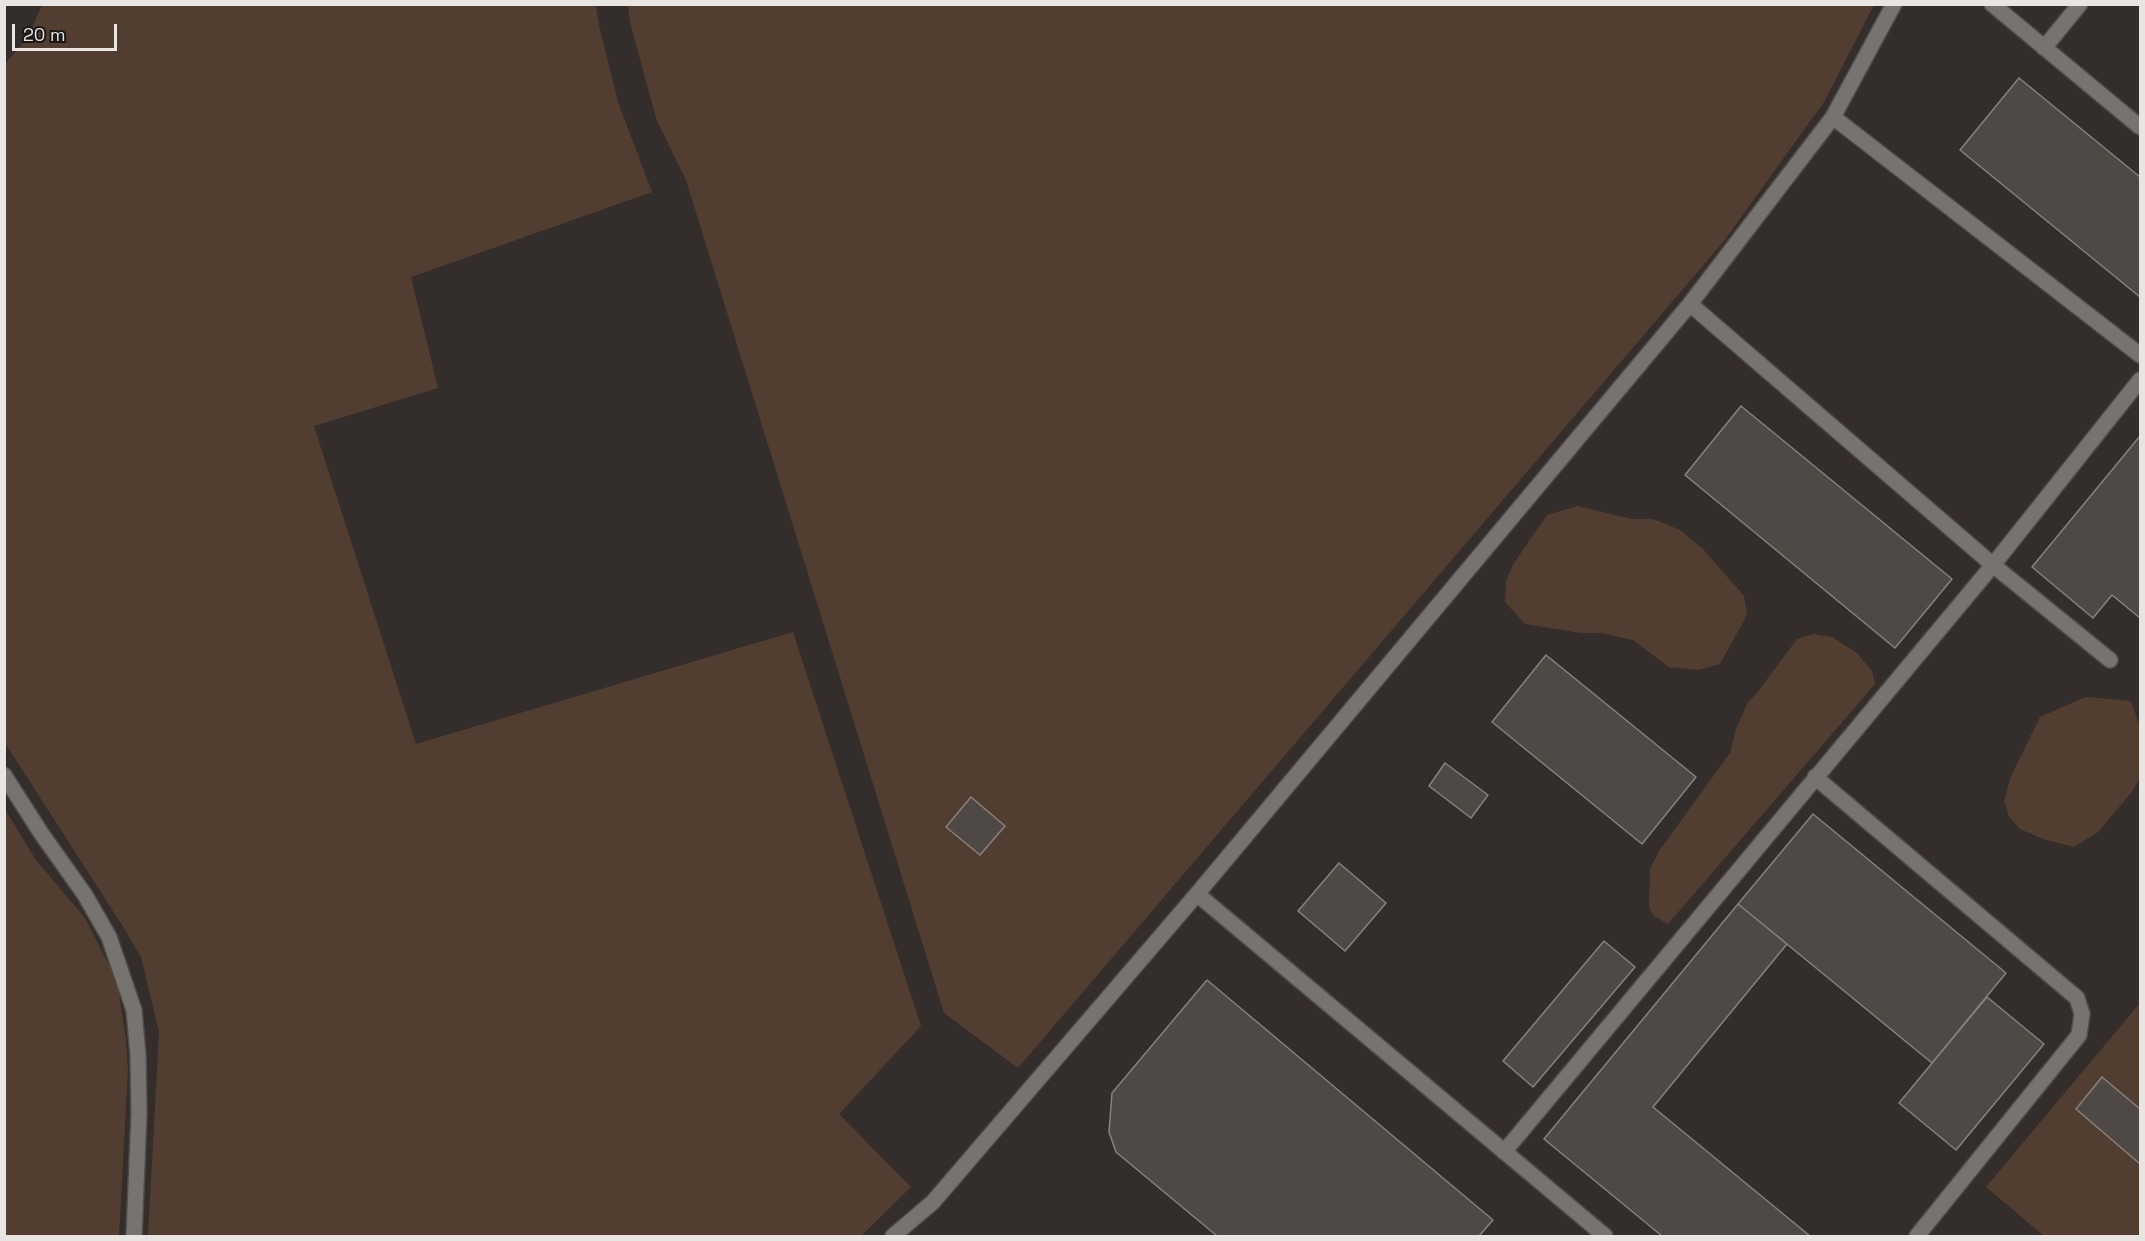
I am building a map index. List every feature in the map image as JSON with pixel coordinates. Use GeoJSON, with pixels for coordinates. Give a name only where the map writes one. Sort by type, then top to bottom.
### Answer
{"type":"FeatureCollection","features":[{"type":"Feature","properties":{"kind":"lane"},"geometry":{"type":"LineString","coordinates":[[893,1236],[933,1202],[1197,894],[1690,304],[1833,117],[1894,4]]}},
{"type":"Feature","properties":{"kind":"lane"},"geometry":{"type":"LineString","coordinates":[[2044,48],[2080,4]]}},
{"type":"Feature","properties":{"kind":"lane"},"geometry":{"type":"LineString","coordinates":[[1993,5],[2140,127]]}},
{"type":"Feature","properties":{"kind":"lane"},"geometry":{"type":"LineString","coordinates":[[1833,117],[2140,354]]}},
{"type":"Feature","properties":{"kind":"lane"},"geometry":{"type":"LineString","coordinates":[[1690,304],[1993,565],[2110,660]]}},
{"type":"Feature","properties":{"kind":"lane"},"geometry":{"type":"LineString","coordinates":[[1504,1152],[1993,565],[2140,380]]}},
{"type":"Feature","properties":{"kind":"lane"},"geometry":{"type":"LineString","coordinates":[[4,775],[41,834],[86,895],[109,937],[131,1000],[138,1055],[139,1114],[134,1236]]}},
{"type":"Feature","properties":{"kind":"lane"},"geometry":{"type":"LineString","coordinates":[[1815,777],[2077,998],[2082,1014],[2079,1035],[1917,1236]]}},
{"type":"Feature","properties":{"kind":"lane"},"geometry":{"type":"LineString","coordinates":[[1197,894],[1605,1236]]}},
{"type":"Feature","properties":{"kind":"shaded area"},"geometry":{"type":"Polygon","coordinates":[[[42,5],[596,5],[618,102],[652,192],[411,277],[438,388],[314,426],[416,744],[793,632],[921,1026],[839,1114],[911,1187],[861,1236],[148,1236],[159,1032],[141,957],[5,743],[5,64],[28,37],[42,5]]]}},
{"type":"Feature","properties":{"kind":"shaded area"},"geometry":{"type":"Polygon","coordinates":[[[628,5],[1874,5],[1824,102],[1724,241],[1018,1068],[944,1013],[686,180],[657,121],[630,23],[628,5]]]}},
{"type":"Feature","properties":{"kind":"shaded area"},"geometry":{"type":"Polygon","coordinates":[[[1578,506],[1631,519],[1653,519],[1680,530],[1702,548],[1744,596],[1747,615],[1720,664],[1699,670],[1669,667],[1633,640],[1601,633],[1581,633],[1525,624],[1505,602],[1506,581],[1514,563],[1547,515],[1578,506]]]}},
{"type":"Feature","properties":{"kind":"shaded area"},"geometry":{"type":"Polygon","coordinates":[[[1813,634],[1832,637],[1857,653],[1872,671],[1875,684],[1668,924],[1654,916],[1649,907],[1650,869],[1659,851],[1730,753],[1736,729],[1748,702],[1797,639],[1813,634]]]}},
{"type":"Feature","properties":{"kind":"shaded area"},"geometry":{"type":"Polygon","coordinates":[[[2086,697],[2131,701],[2140,727],[2140,778],[2131,793],[2098,832],[2074,847],[2046,840],[2020,829],[2009,817],[2004,801],[2011,776],[2040,717],[2086,697]]]}},
{"type":"Feature","properties":{"kind":"shaded area"},"geometry":{"type":"Polygon","coordinates":[[[4,808],[36,860],[85,918],[117,981],[128,1070],[119,1236],[5,1236],[4,808]]]}},
{"type":"Feature","properties":{"kind":"shaded area"},"geometry":{"type":"Polygon","coordinates":[[[2140,1003],[2140,1236],[2044,1236],[1986,1187],[2140,1003]]]}},
{"type":"Feature","properties":{"kind":"building"},"geometry":{"type":"Polygon","coordinates":[[[2019,78],[2140,177],[2140,297],[1960,150],[2019,78]]]}},
{"type":"Feature","properties":{"kind":"building"},"geometry":{"type":"Polygon","coordinates":[[[1741,406],[1952,579],[1895,648],[1685,475],[1741,406]]]}},
{"type":"Feature","properties":{"kind":"building"},"geometry":{"type":"Polygon","coordinates":[[[2140,436],[2140,618],[2112,595],[2093,618],[2032,567],[2140,436]]]}},
{"type":"Feature","properties":{"kind":"building"},"geometry":{"type":"Polygon","coordinates":[[[1546,655],[1696,777],[1642,844],[1492,722],[1546,655]]]}},
{"type":"Feature","properties":{"kind":"building"},"geometry":{"type":"Polygon","coordinates":[[[1445,763],[1488,795],[1471,818],[1429,786],[1445,763]]]}},
{"type":"Feature","properties":{"kind":"building"},"geometry":{"type":"Polygon","coordinates":[[[971,797],[1005,826],[980,855],[946,827],[971,797]]]}},
{"type":"Feature","properties":{"kind":"building"},"geometry":{"type":"Polygon","coordinates":[[[1813,814],[2006,973],[1932,1063],[1738,904],[1813,814]]]}},
{"type":"Feature","properties":{"kind":"building"},"geometry":{"type":"Polygon","coordinates":[[[1339,863],[1386,903],[1345,951],[1298,911],[1339,863]]]}},
{"type":"Feature","properties":{"kind":"building"},"geometry":{"type":"Polygon","coordinates":[[[1738,904],[1787,944],[1653,1107],[1810,1236],[1662,1236],[1544,1139],[1738,904]]]}},
{"type":"Feature","properties":{"kind":"building"},"geometry":{"type":"Polygon","coordinates":[[[1604,941],[1635,967],[1533,1087],[1503,1061],[1604,941]]]}},
{"type":"Feature","properties":{"kind":"building"},"geometry":{"type":"Polygon","coordinates":[[[1207,980],[1493,1220],[1479,1236],[1217,1236],[1116,1152],[1109,1132],[1112,1093],[1207,980]]]}},
{"type":"Feature","properties":{"kind":"building"},"geometry":{"type":"Polygon","coordinates":[[[1987,997],[2044,1044],[1956,1150],[1899,1103],[1987,997]]]}},
{"type":"Feature","properties":{"kind":"building"},"geometry":{"type":"Polygon","coordinates":[[[2102,1077],[2140,1109],[2140,1164],[2076,1109],[2102,1077]]]}}]}
